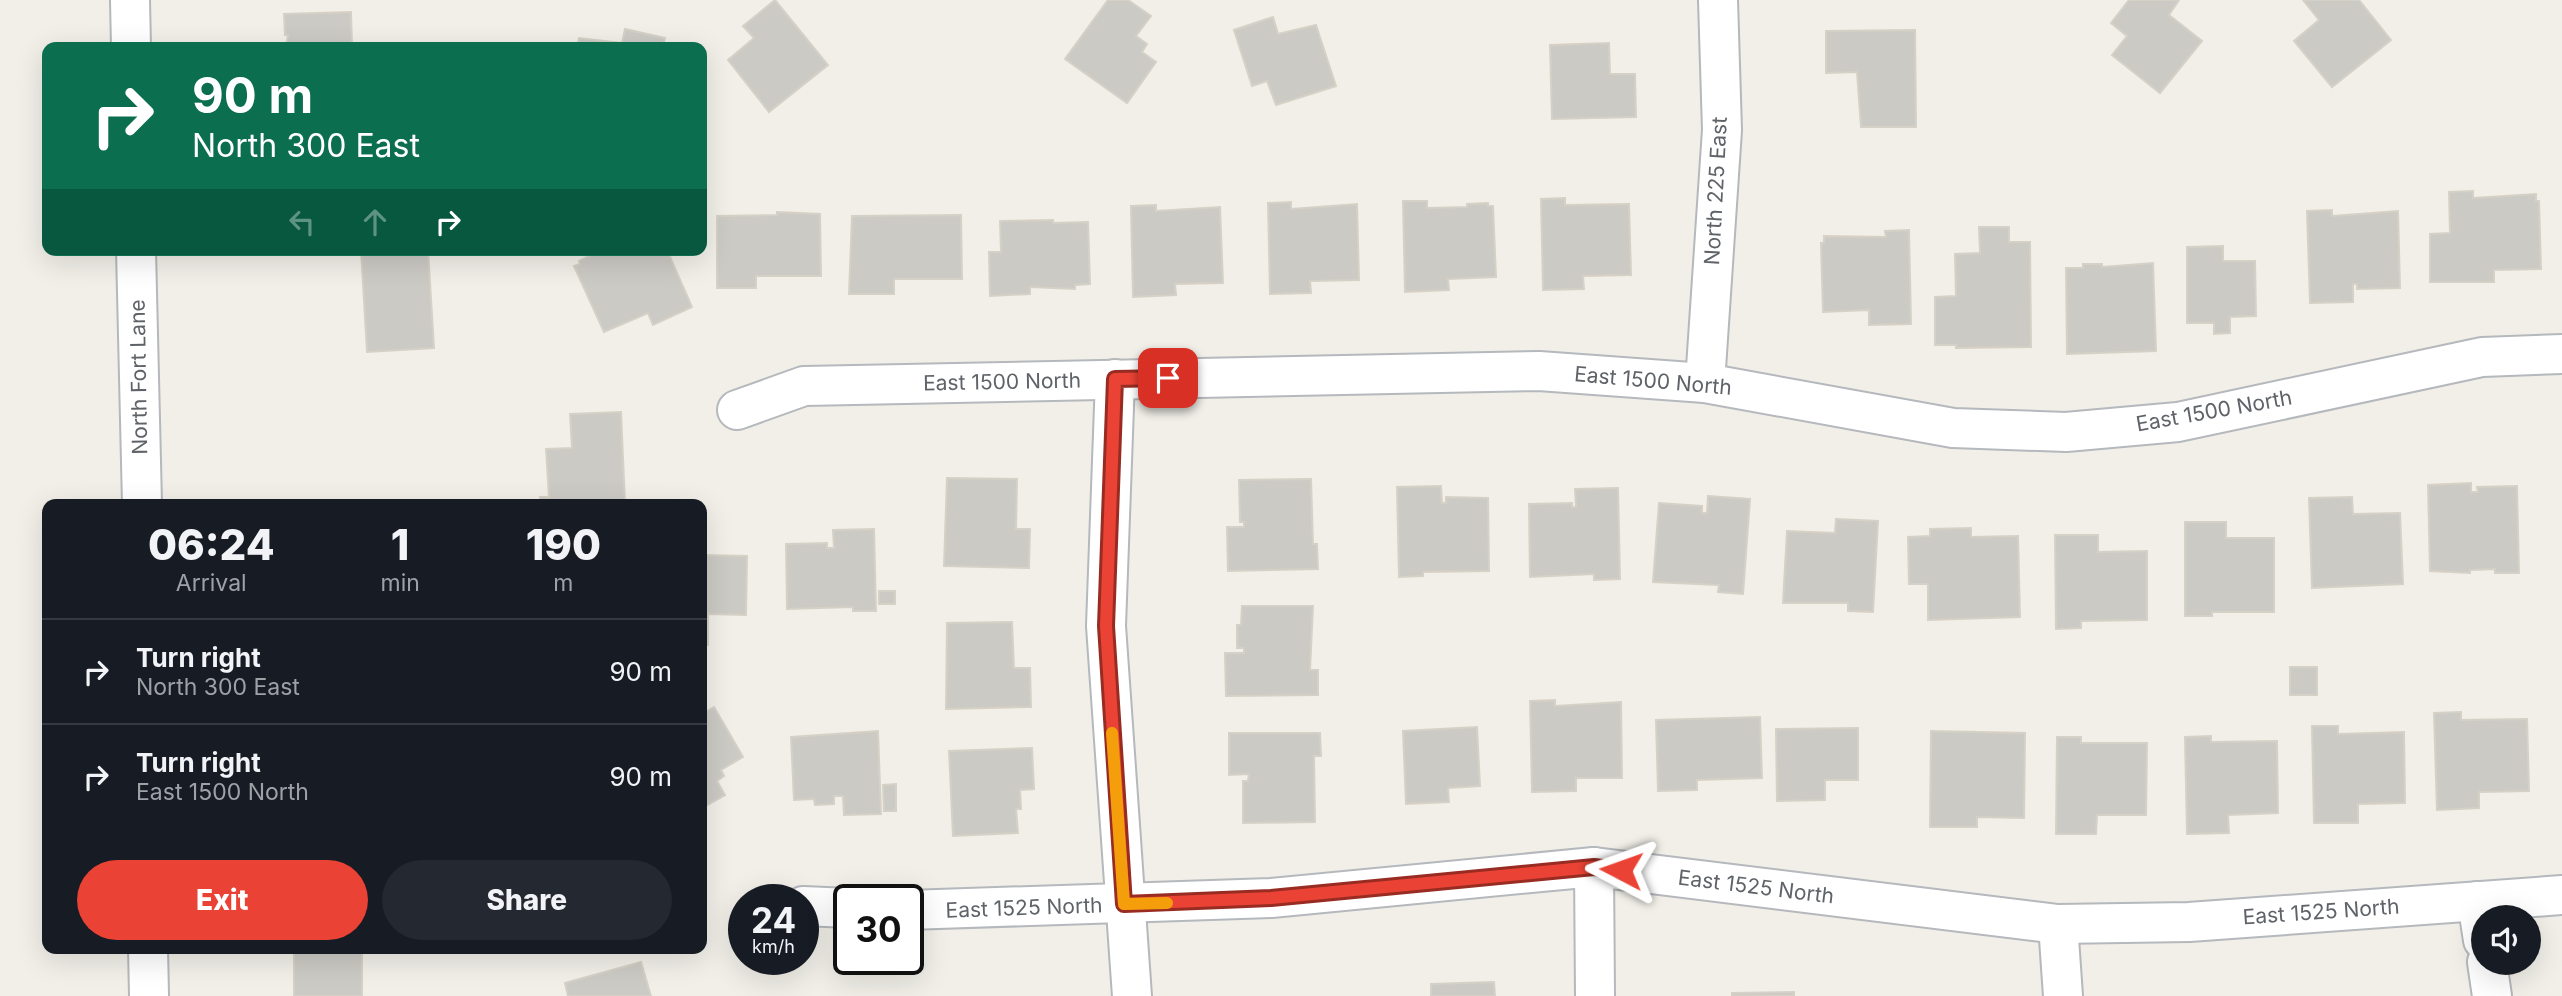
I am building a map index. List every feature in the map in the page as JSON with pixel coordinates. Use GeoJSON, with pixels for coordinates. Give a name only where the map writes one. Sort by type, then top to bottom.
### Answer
{"type":"FeatureCollection","features":[{"type":"Feature","properties":{"kind":"street"},"geometry":{"type":"LineString","coordinates":[[130,0],[131,42]]}},
{"type":"Feature","properties":{"kind":"street","name":"North 225 East"},"geometry":{"type":"LineString","coordinates":[[1704,383],[1722,130],[1718,0]]}},
{"type":"Feature","properties":{"kind":"street","name":"North Fort Lane"},"geometry":{"type":"LineString","coordinates":[[136,256],[142,499]]}},
{"type":"Feature","properties":{"kind":"street","name":"East 1500 North"},"geometry":{"type":"LineString","coordinates":[[737,410],[804,386],[1539,371],[1704,383],[1953,428],[2066,432],[2178,422],[2482,357],[2562,354]]}},
{"type":"Feature","properties":{"kind":"street"},"geometry":{"type":"LineString","coordinates":[[1115,379],[1106,626],[1132,996]]}},
{"type":"Feature","properties":{"kind":"street"},"geometry":{"type":"LineString","coordinates":[[1594,867],[1594,996]]}},
{"type":"Feature","properties":{"kind":"street","name":"East 1525 North"},"geometry":{"type":"LineString","coordinates":[[924,910],[1271,898],[1594,867],[2058,924],[2189,922],[2562,895]]}},
{"type":"Feature","properties":{"kind":"street"},"geometry":{"type":"LineString","coordinates":[[2477,901],[2478,905]]}},
{"type":"Feature","properties":{"kind":"street"},"geometry":{"type":"LineString","coordinates":[[2058,924],[2063,996]]}},
{"type":"Feature","properties":{"kind":"street"},"geometry":{"type":"LineString","coordinates":[[148,954],[149,996]]}},
{"type":"Feature","properties":{"kind":"street"},"geometry":{"type":"LineString","coordinates":[[2489,975],[2492,996]]}},
{"type":"Feature","properties":{"kind":"building"},"geometry":{"type":"Polygon","coordinates":[[[775,0],[828,65],[769,112],[728,60],[754,38],[743,26],[775,0]]]}},
{"type":"Feature","properties":{"kind":"building"},"geometry":{"type":"Polygon","coordinates":[[[1108,0],[1128,0],[1151,16],[1136,36],[1147,44],[1142,52],[1156,62],[1127,103],[1065,59],[1108,0]]]}},
{"type":"Feature","properties":{"kind":"building"},"geometry":{"type":"Polygon","coordinates":[[[2129,0],[2179,0],[2169,15],[2202,41],[2160,93],[2112,55],[2127,36],[2111,23],[2129,0]]]}},
{"type":"Feature","properties":{"kind":"building"},"geometry":{"type":"Polygon","coordinates":[[[2303,0],[2359,0],[2391,40],[2332,87],[2294,41],[2319,20],[2303,0]]]}},
{"type":"Feature","properties":{"kind":"building"},"geometry":{"type":"Polygon","coordinates":[[[351,12],[352,42],[287,42],[284,14],[351,12]]]}},
{"type":"Feature","properties":{"kind":"building"},"geometry":{"type":"Polygon","coordinates":[[[1273,17],[1278,34],[1316,25],[1336,86],[1276,105],[1267,81],[1252,86],[1234,30],[1273,17]]]}},
{"type":"Feature","properties":{"kind":"building"},"geometry":{"type":"Polygon","coordinates":[[[625,29],[665,38],[664,42],[622,42],[625,29]]]}},
{"type":"Feature","properties":{"kind":"building"},"geometry":{"type":"Polygon","coordinates":[[[1915,30],[1916,127],[1861,127],[1857,72],[1826,73],[1826,31],[1915,30]]]}},
{"type":"Feature","properties":{"kind":"building"},"geometry":{"type":"Polygon","coordinates":[[[579,38],[613,42],[578,42],[579,38]]]}},
{"type":"Feature","properties":{"kind":"building"},"geometry":{"type":"Polygon","coordinates":[[[1609,43],[1610,74],[1635,74],[1636,117],[1552,119],[1550,45],[1609,43]]]}},
{"type":"Feature","properties":{"kind":"building"},"geometry":{"type":"Polygon","coordinates":[[[2473,191],[2473,198],[2536,194],[2536,201],[2539,201],[2541,269],[2494,270],[2494,282],[2430,282],[2430,234],[2450,233],[2449,192],[2473,191]]]}},
{"type":"Feature","properties":{"kind":"building"},"geometry":{"type":"Polygon","coordinates":[[[1565,198],[1565,205],[1629,204],[1631,275],[1583,276],[1584,289],[1543,290],[1541,199],[1565,198]]]}},
{"type":"Feature","properties":{"kind":"building"},"geometry":{"type":"Polygon","coordinates":[[[1403,201],[1427,201],[1427,208],[1467,207],[1467,204],[1488,203],[1488,206],[1493,206],[1496,277],[1448,279],[1449,290],[1405,292],[1403,201]]]}},
{"type":"Feature","properties":{"kind":"building"},"geometry":{"type":"Polygon","coordinates":[[[1291,202],[1291,209],[1357,204],[1359,280],[1310,281],[1311,293],[1270,294],[1268,203],[1291,202]]]}},
{"type":"Feature","properties":{"kind":"building"},"geometry":{"type":"Polygon","coordinates":[[[1156,205],[1156,211],[1220,207],[1223,283],[1175,284],[1176,295],[1133,297],[1131,206],[1156,205]]]}},
{"type":"Feature","properties":{"kind":"building"},"geometry":{"type":"Polygon","coordinates":[[[2332,210],[2332,216],[2398,211],[2400,288],[2357,289],[2357,284],[2353,284],[2353,302],[2310,303],[2307,211],[2332,210]]]}},
{"type":"Feature","properties":{"kind":"building"},"geometry":{"type":"Polygon","coordinates":[[[777,212],[820,214],[821,276],[756,276],[756,288],[717,288],[717,216],[777,215],[777,212]]]}},
{"type":"Feature","properties":{"kind":"building"},"geometry":{"type":"Polygon","coordinates":[[[961,215],[962,279],[894,279],[894,294],[849,294],[852,216],[961,215]]]}},
{"type":"Feature","properties":{"kind":"building"},"geometry":{"type":"Polygon","coordinates":[[[1053,220],[1053,223],[1088,222],[1090,284],[1075,285],[1075,289],[1030,287],[1030,294],[990,296],[989,252],[1001,252],[1000,221],[1053,220]]]}},
{"type":"Feature","properties":{"kind":"building"},"geometry":{"type":"Polygon","coordinates":[[[1979,227],[2009,227],[2009,242],[2030,242],[2031,347],[1956,348],[1956,345],[1935,345],[1935,297],[1956,296],[1955,254],[1980,253],[1979,227]]]}},
{"type":"Feature","properties":{"kind":"building"},"geometry":{"type":"Polygon","coordinates":[[[1909,230],[1911,324],[1869,325],[1869,310],[1823,312],[1821,243],[1824,243],[1824,236],[1886,237],[1885,231],[1909,230]]]}},
{"type":"Feature","properties":{"kind":"building"},"geometry":{"type":"Polygon","coordinates":[[[2223,246],[2223,261],[2255,261],[2256,316],[2230,317],[2230,333],[2214,334],[2214,323],[2187,323],[2187,247],[2223,246]]]}},
{"type":"Feature","properties":{"kind":"building"},"geometry":{"type":"Polygon","coordinates":[[[361,256],[428,256],[434,348],[367,352],[361,256]]]}},
{"type":"Feature","properties":{"kind":"building"},"geometry":{"type":"Polygon","coordinates":[[[589,256],[670,256],[692,307],[653,325],[648,313],[604,332],[574,266],[580,264],[579,261],[589,256]]]}},
{"type":"Feature","properties":{"kind":"building"},"geometry":{"type":"Polygon","coordinates":[[[2153,263],[2156,351],[2067,354],[2066,268],[2083,268],[2083,264],[2102,264],[2102,267],[2153,263]]]}},
{"type":"Feature","properties":{"kind":"building"},"geometry":{"type":"Polygon","coordinates":[[[621,412],[625,499],[540,499],[549,497],[546,449],[572,448],[570,414],[621,412]]]}},
{"type":"Feature","properties":{"kind":"building"},"geometry":{"type":"Polygon","coordinates":[[[947,478],[1017,479],[1016,529],[1030,529],[1029,568],[944,566],[947,478]]]}},
{"type":"Feature","properties":{"kind":"building"},"geometry":{"type":"Polygon","coordinates":[[[1311,479],[1313,544],[1317,544],[1318,569],[1228,571],[1227,527],[1244,527],[1244,522],[1240,522],[1239,480],[1311,479]]]}},
{"type":"Feature","properties":{"kind":"building"},"geometry":{"type":"Polygon","coordinates":[[[2471,483],[2471,492],[2478,492],[2477,487],[2517,486],[2519,573],[2495,573],[2495,569],[2470,570],[2470,573],[2430,571],[2428,485],[2471,483]]]}},
{"type":"Feature","properties":{"kind":"building"},"geometry":{"type":"Polygon","coordinates":[[[1441,486],[1442,503],[1446,503],[1446,497],[1488,498],[1489,571],[1423,572],[1423,576],[1399,577],[1397,487],[1441,486]]]}},
{"type":"Feature","properties":{"kind":"building"},"geometry":{"type":"Polygon","coordinates":[[[1618,488],[1620,579],[1594,580],[1594,574],[1530,577],[1529,504],[1572,503],[1572,507],[1576,507],[1575,489],[1618,488]]]}},
{"type":"Feature","properties":{"kind":"building"},"geometry":{"type":"Polygon","coordinates":[[[1708,496],[1750,499],[1743,594],[1718,592],[1719,585],[1653,582],[1659,503],[1702,506],[1702,513],[1707,513],[1708,496]]]}},
{"type":"Feature","properties":{"kind":"building"},"geometry":{"type":"Polygon","coordinates":[[[2352,497],[2353,514],[2400,513],[2403,584],[2312,588],[2309,498],[2352,497]]]}},
{"type":"Feature","properties":{"kind":"building"},"geometry":{"type":"Polygon","coordinates":[[[1836,519],[1878,521],[1873,612],[1848,611],[1848,603],[1783,603],[1787,531],[1835,533],[1836,519]]]}},
{"type":"Feature","properties":{"kind":"building"},"geometry":{"type":"Polygon","coordinates":[[[2185,522],[2226,522],[2226,538],[2274,538],[2274,612],[2212,612],[2212,616],[2185,616],[2185,522]]]}},
{"type":"Feature","properties":{"kind":"building"},"geometry":{"type":"Polygon","coordinates":[[[1971,528],[1971,537],[2018,536],[2020,617],[1928,620],[1928,584],[1909,584],[1908,537],[1930,536],[1930,529],[1971,528]]]}},
{"type":"Feature","properties":{"kind":"building"},"geometry":{"type":"Polygon","coordinates":[[[874,529],[876,611],[853,611],[853,607],[787,609],[786,544],[827,543],[827,548],[834,548],[833,530],[874,529]]]}},
{"type":"Feature","properties":{"kind":"building"},"geometry":{"type":"Polygon","coordinates":[[[2055,535],[2098,535],[2098,552],[2147,551],[2147,620],[2081,621],[2081,628],[2056,629],[2055,535]]]}},
{"type":"Feature","properties":{"kind":"building"},"geometry":{"type":"Polygon","coordinates":[[[707,555],[747,556],[746,615],[708,614],[708,645],[707,555]]]}},
{"type":"Feature","properties":{"kind":"building"},"geometry":{"type":"Polygon","coordinates":[[[879,591],[895,591],[895,604],[879,604],[879,591]]]}},
{"type":"Feature","properties":{"kind":"building"},"geometry":{"type":"Polygon","coordinates":[[[1242,606],[1313,606],[1310,670],[1318,670],[1318,695],[1226,696],[1225,653],[1244,653],[1244,648],[1237,648],[1237,625],[1241,625],[1242,606]]]}},
{"type":"Feature","properties":{"kind":"building"},"geometry":{"type":"Polygon","coordinates":[[[1012,622],[1014,668],[1030,668],[1031,707],[946,709],[947,623],[1012,622]]]}},
{"type":"Feature","properties":{"kind":"building"},"geometry":{"type":"Polygon","coordinates":[[[2290,667],[2317,667],[2317,695],[2290,695],[2290,667]]]}},
{"type":"Feature","properties":{"kind":"building"},"geometry":{"type":"Polygon","coordinates":[[[1555,700],[1555,706],[1621,702],[1622,778],[1576,778],[1576,791],[1532,792],[1530,701],[1555,700]]]}},
{"type":"Feature","properties":{"kind":"building"},"geometry":{"type":"Polygon","coordinates":[[[714,707],[743,757],[721,770],[724,776],[717,781],[725,795],[707,805],[707,711],[714,707]]]}},
{"type":"Feature","properties":{"kind":"building"},"geometry":{"type":"Polygon","coordinates":[[[2461,712],[2461,720],[2527,719],[2529,791],[2479,792],[2479,808],[2437,810],[2434,713],[2461,712]]]}},
{"type":"Feature","properties":{"kind":"building"},"geometry":{"type":"Polygon","coordinates":[[[1760,717],[1762,778],[1697,780],[1697,790],[1658,791],[1656,720],[1760,717]]]}},
{"type":"Feature","properties":{"kind":"building"},"geometry":{"type":"Polygon","coordinates":[[[2312,726],[2338,726],[2338,734],[2404,732],[2405,803],[2358,804],[2358,823],[2314,823],[2312,726]]]}},
{"type":"Feature","properties":{"kind":"building"},"geometry":{"type":"Polygon","coordinates":[[[1477,727],[1480,786],[1448,788],[1449,802],[1406,804],[1403,731],[1477,727]]]}},
{"type":"Feature","properties":{"kind":"building"},"geometry":{"type":"Polygon","coordinates":[[[1858,728],[1858,780],[1825,780],[1825,800],[1777,801],[1776,729],[1858,728]]]}},
{"type":"Feature","properties":{"kind":"building"},"geometry":{"type":"Polygon","coordinates":[[[878,731],[881,814],[844,815],[843,796],[834,796],[834,804],[815,805],[814,799],[794,800],[791,737],[878,731]]]}},
{"type":"Feature","properties":{"kind":"building"},"geometry":{"type":"Polygon","coordinates":[[[1931,731],[2025,733],[2024,818],[1977,817],[1977,827],[1930,827],[1931,731]]]}},
{"type":"Feature","properties":{"kind":"building"},"geometry":{"type":"Polygon","coordinates":[[[1229,733],[1320,733],[1321,756],[1314,756],[1315,822],[1243,823],[1243,781],[1248,781],[1249,774],[1229,775],[1229,733]]]}},
{"type":"Feature","properties":{"kind":"building"},"geometry":{"type":"Polygon","coordinates":[[[2211,736],[2211,742],[2277,741],[2278,813],[2228,815],[2229,833],[2187,834],[2185,737],[2211,736]]]}},
{"type":"Feature","properties":{"kind":"building"},"geometry":{"type":"Polygon","coordinates":[[[2057,737],[2081,737],[2081,743],[2147,743],[2146,815],[2097,815],[2096,834],[2056,834],[2057,737]]]}},
{"type":"Feature","properties":{"kind":"building"},"geometry":{"type":"Polygon","coordinates":[[[1032,748],[1034,789],[1020,790],[1021,809],[1016,809],[1018,833],[953,836],[949,751],[1032,748]]]}},
{"type":"Feature","properties":{"kind":"building"},"geometry":{"type":"Polygon","coordinates":[[[896,784],[896,811],[884,811],[883,785],[896,784]]]}},
{"type":"Feature","properties":{"kind":"building"},"geometry":{"type":"Polygon","coordinates":[[[294,954],[362,954],[362,996],[294,996],[294,954]]]}},
{"type":"Feature","properties":{"kind":"building"},"geometry":{"type":"Polygon","coordinates":[[[641,962],[651,996],[568,996],[565,983],[641,962]]]}},
{"type":"Feature","properties":{"kind":"building"},"geometry":{"type":"Polygon","coordinates":[[[1494,982],[1495,996],[1431,996],[1431,984],[1494,982]]]}},
{"type":"Feature","properties":{"kind":"building"},"geometry":{"type":"Polygon","coordinates":[[[1794,992],[1794,996],[1732,996],[1732,993],[1794,992]]]}},
{"type":"Feature","properties":{"kind":"slow traffic"},"geometry":{"type":"LineString","coordinates":[[1112,733],[1124,904],[1167,903]]}},
{"type":"Feature","properties":{"kind":"route"},"geometry":{"type":"LineString","coordinates":[[1168,378],[1115,379],[1106,626],[1124,904],[1271,898],[1594,867],[1621,870]]}}]}
